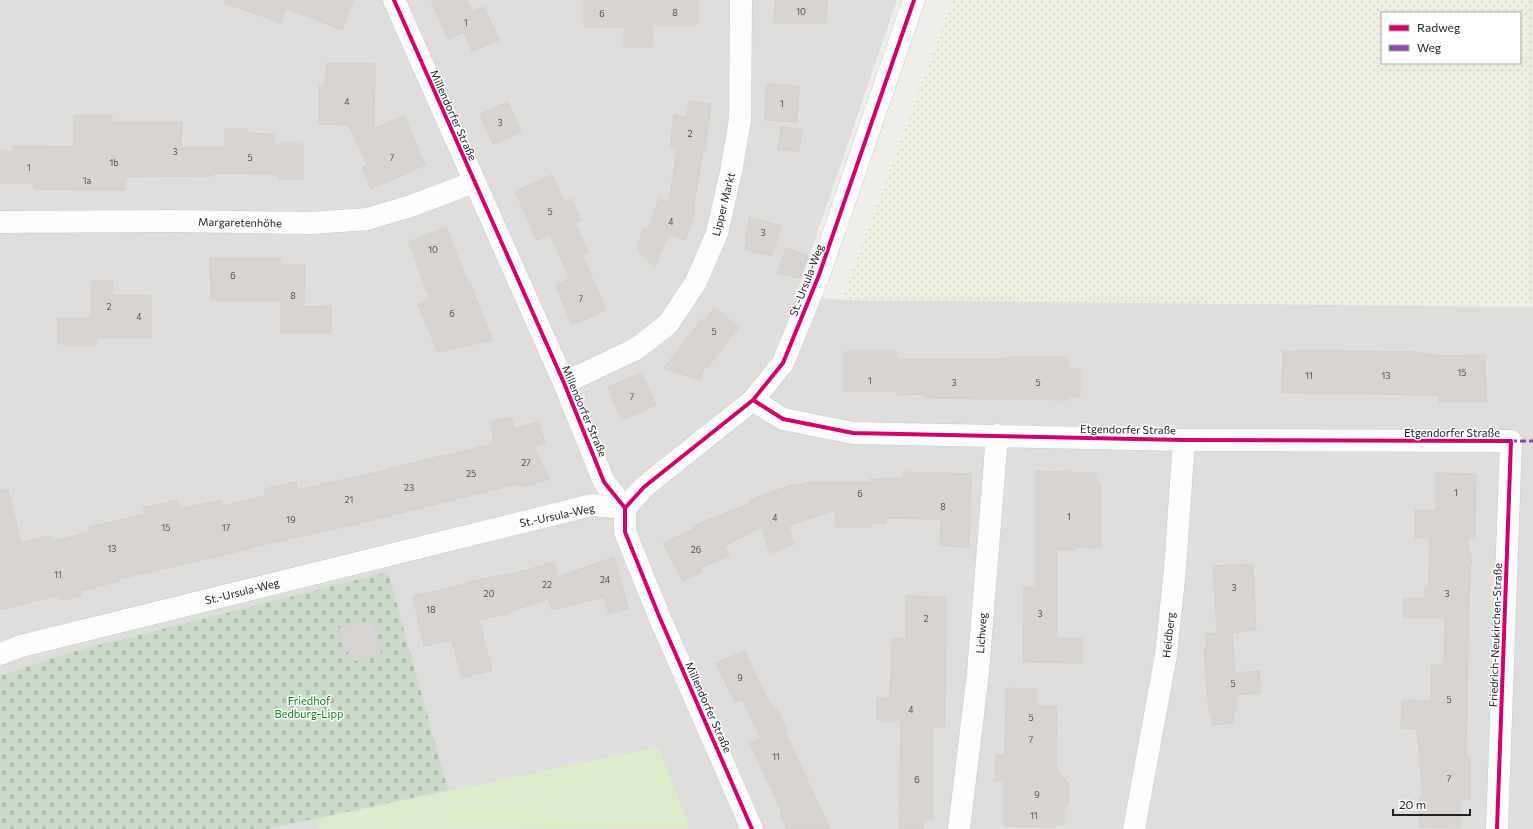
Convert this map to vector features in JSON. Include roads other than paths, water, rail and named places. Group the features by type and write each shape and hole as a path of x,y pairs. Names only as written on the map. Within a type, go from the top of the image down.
{"street":[{"name":"Millendorfer Straße","path":"394,0 564,383 604,482 625,508 625,532 659,616 752,829"},
{"name":"Lipper Markt","path":"564,383 636,349 668,324 696,282 717,233 731,172 740,120 741,0"},
{"name":"St.-Ursula-Weg","path":"0,654 20,646 592,505 625,508 644,487 753,400 783,363 819,275 914,0"},
{"name":"Margaretenhöhe","path":"0,222 173,221 312,223 336,221 367,218 404,208 474,182"},
{"name":"Etgendorfer Straße","path":"753,400 783,419 854,433 1184,440 1511,441"},
{"name":"Lichweg","path":"958,829 978,673 996,435"},
{"name":"Heidberg","path":"1134,829 1166,655 1175,569 1184,440"},
{"name":"Friedrich-Neukirchen-Straße","path":"1497,829 1511,441"}],"park label":[{"name":"Friedhof Bedburg-Lipp","path":"309,706"}]}
